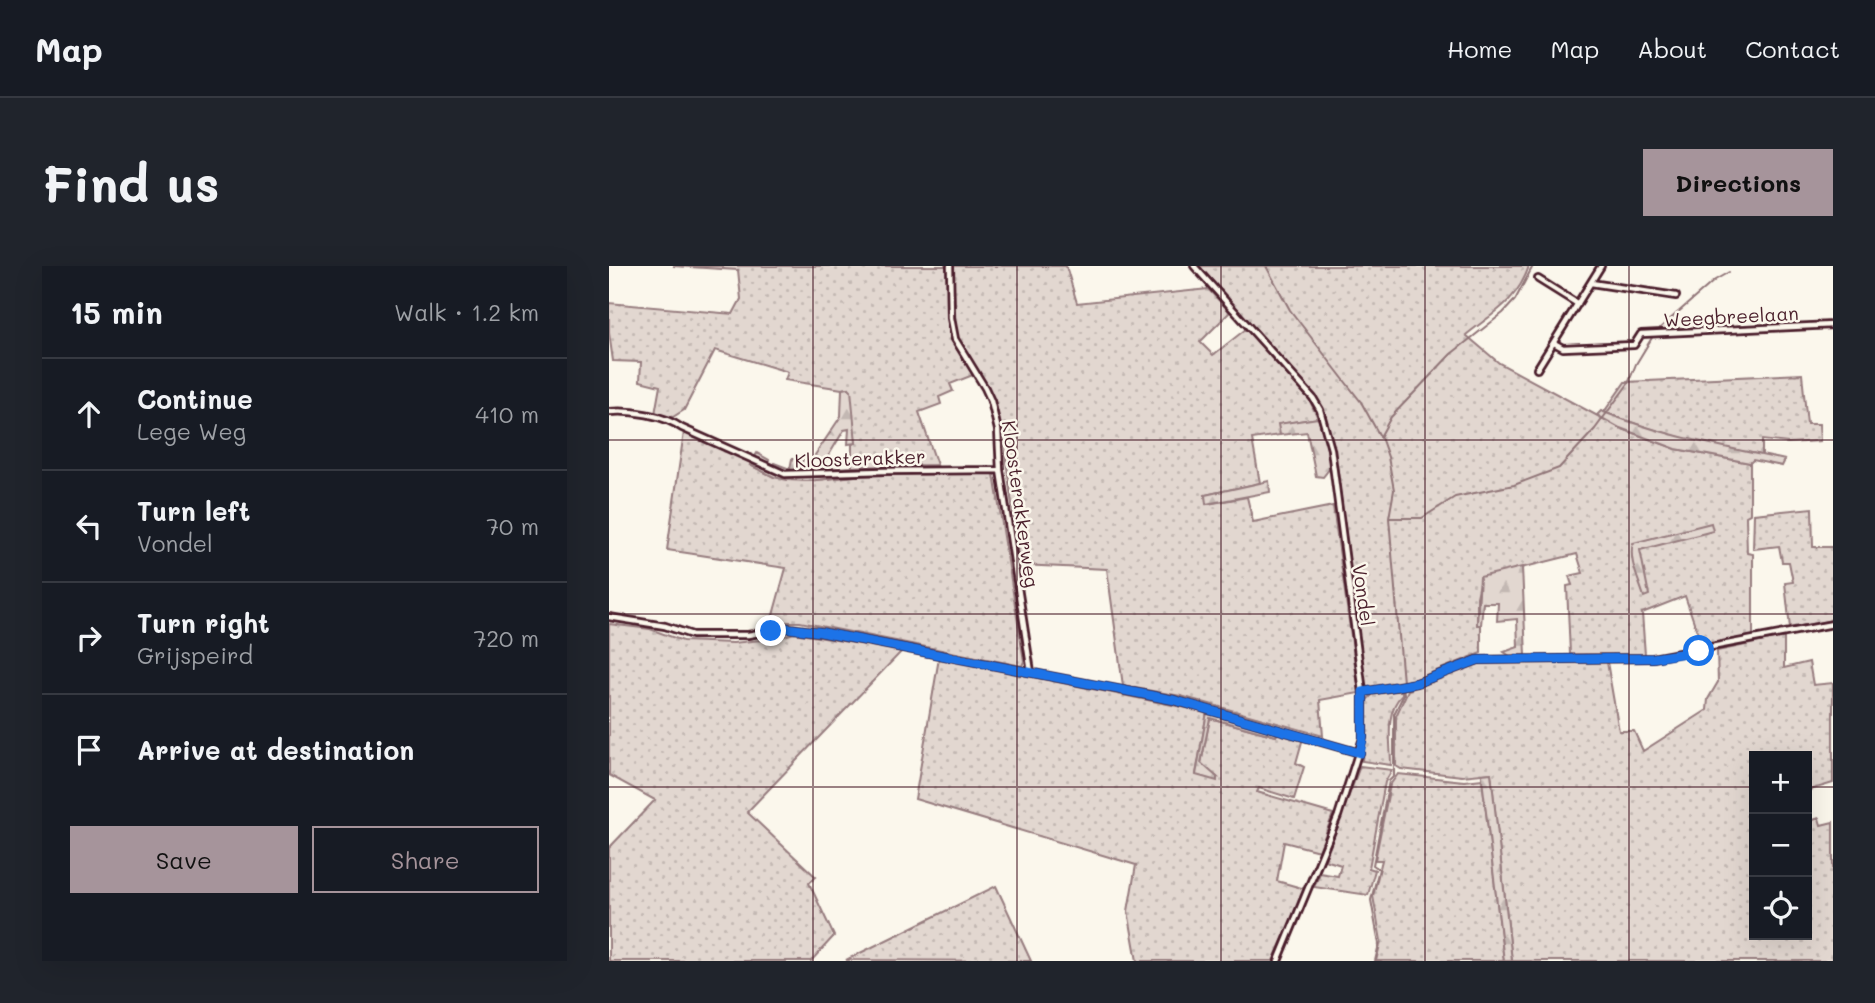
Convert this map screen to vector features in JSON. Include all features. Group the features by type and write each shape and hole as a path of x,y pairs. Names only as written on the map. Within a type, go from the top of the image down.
{"street":[{"name":"Kloosterakkerweg","path":"950,266 953,330 959,347 991,401 998,430 1000,470 1031,672"},
{"name":"Vondel","path":"1194,266 1290,370 1320,410 1331,449 1363,692 1363,738 1360,753 1338,816 1278,961"},
{"path":"1537,369 1601,266"},
{"path":"1538,279 1578,304"},
{"path":"1591,283 1676,296"},
{"name":"Weegbreelaan","path":"1554,343 1563,348 1634,345 1641,334 1833,325"},
{"name":"Kloosterakker","path":"609,412 671,420 682,428 785,474 1000,470"},
{"path":"609,618 665,626 692,635 748,635 787,628 802,629 1174,700 1360,753"},
{"path":"1363,692 1417,683 1478,660 1653,658 1833,624"}],"green space":[{"path":"673,266 947,266 950,338 973,375 950,384 953,391 939,397 941,404 919,412 937,465 852,467 852,444 856,443 849,388 785,380 788,372 715,350 684,410 673,417 655,414 660,386 640,381 641,362 613,361 609,303 733,314 741,299 738,270"},
{"path":"953,266 1066,266 1077,303 1208,289 1230,312 1200,342 1213,355 1246,329 1309,399 1318,418 1279,424 1280,435 1252,439 1260,483 1205,495 1207,504 1247,497 1253,522 1333,506 1359,693 1320,700 1323,736 1181,696 1123,686 1107,569 1020,565 1003,437 995,401 956,334"},
{"path":"1199,266 1529,266 1511,298 1466,335 1499,363 1620,428 1676,449 1750,463 1750,514 1746,516 1747,553 1753,554 1753,637 1705,645 1698,634 1685,596 1642,613 1645,655 1570,654 1567,586 1572,585 1569,576 1583,573 1577,554 1481,578 1477,597 1477,625 1481,625 1481,653 1406,683 1366,688 1337,467 1322,408 1312,392"},
{"path":"1802,374 1807,424 1819,424 1820,441 1788,443 1762,440 1762,455 1682,438 1604,412 1625,382"},
{"path":"849,388 856,443 848,444 849,429 844,430 823,465 815,455 841,416 842,389"},
{"path":"1601,411 1670,434 1785,460 1782,466 1753,460 1750,463 1676,449 1620,428 1597,415"},
{"path":"1318,418 1330,468 1323,477 1316,476 1307,432 1280,435 1278,424"},
{"path":"684,432 727,449 774,477 807,481 854,476 994,474 1024,661 1022,666 800,622 770,626 786,568 667,550"},
{"path":"757,453 769,460 767,464 772,466 774,463 790,469 792,459 803,459 800,470 852,467 854,476 807,481 774,477 750,465"},
{"path":"1269,481 1270,492 1206,504 1205,495"},
{"path":"1812,508 1813,547 1833,547 1833,620 1790,628 1785,583 1793,582 1789,562 1782,562 1779,546 1753,549 1754,514"},
{"path":"1711,523 1713,531 1640,550 1649,595 1644,597 1633,563 1633,543"},
{"path":"1522,567 1526,655 1510,656 1504,652 1518,647 1517,619 1497,621 1498,603 1483,603 1481,625 1477,625 1480,577"},
{"path":"609,624 650,629 683,641 733,643 778,638 794,633 902,651 747,812 816,877 809,883 834,936 811,961 609,961 609,848 655,800 609,775"},
{"path":"1784,637 1784,668 1809,662 1813,685 1833,683 1833,783 1812,789 1812,751 1749,751 1749,940 1812,940 1812,820 1819,818 1821,825 1833,822 1833,961 1512,961 1491,773 1462,776 1401,769 1396,766 1396,716 1408,690 1486,662 1607,662 1619,731 1634,731 1643,751 1707,710 1708,699 1718,682 1717,651"},
{"path":"939,658 1207,712 1196,774 1217,777 1201,764 1210,718 1276,736 1278,731 1303,738 1296,763 1304,767 1294,799 1259,788 1257,792 1333,814 1319,851 1284,842 1277,881 1305,889 1273,961 1137,961 1128,911 1136,865 915,799"},
{"path":"1402,691 1402,695 1396,702 1391,719 1391,765 1362,761 1367,700 1373,694"},
{"path":"1207,712 1278,731 1276,736 1210,718 1201,763 1217,777 1217,781 1196,775"},
{"path":"1360,766 1392,770 1385,782 1369,868 1375,870 1368,895 1314,887 1320,873 1338,876 1341,865 1325,860"},
{"path":"1491,773 1512,961 1504,961 1482,779 1482,774"},
{"path":"1398,774 1464,781 1482,779 1504,961 1376,961 1381,941 1373,896 1382,860 1375,860 1390,785"},
{"path":"996,886 1031,961 846,960"}],"waterway":[{"path":"1266,266 1290,310 1361,402 1382,440 1394,490 1389,518 1404,694 1394,714 1394,776 1389,781 1373,865 1379,869 1371,900 1379,944 1375,961"},
{"path":"1380,437 1391,417 1451,354 1503,313 1515,300 1533,266"},
{"path":"1660,328 1715,280 1729,272"},
{"path":"1390,518 1422,518 1455,497 1514,485 1559,468 1595,429 1628,384 1636,364 1653,336"}],"route":[{"path":"771,631 787,628 820,632 1174,700 1360,753 1363,738 1363,692 1417,683 1478,660 1653,658 1699,651"}]}
